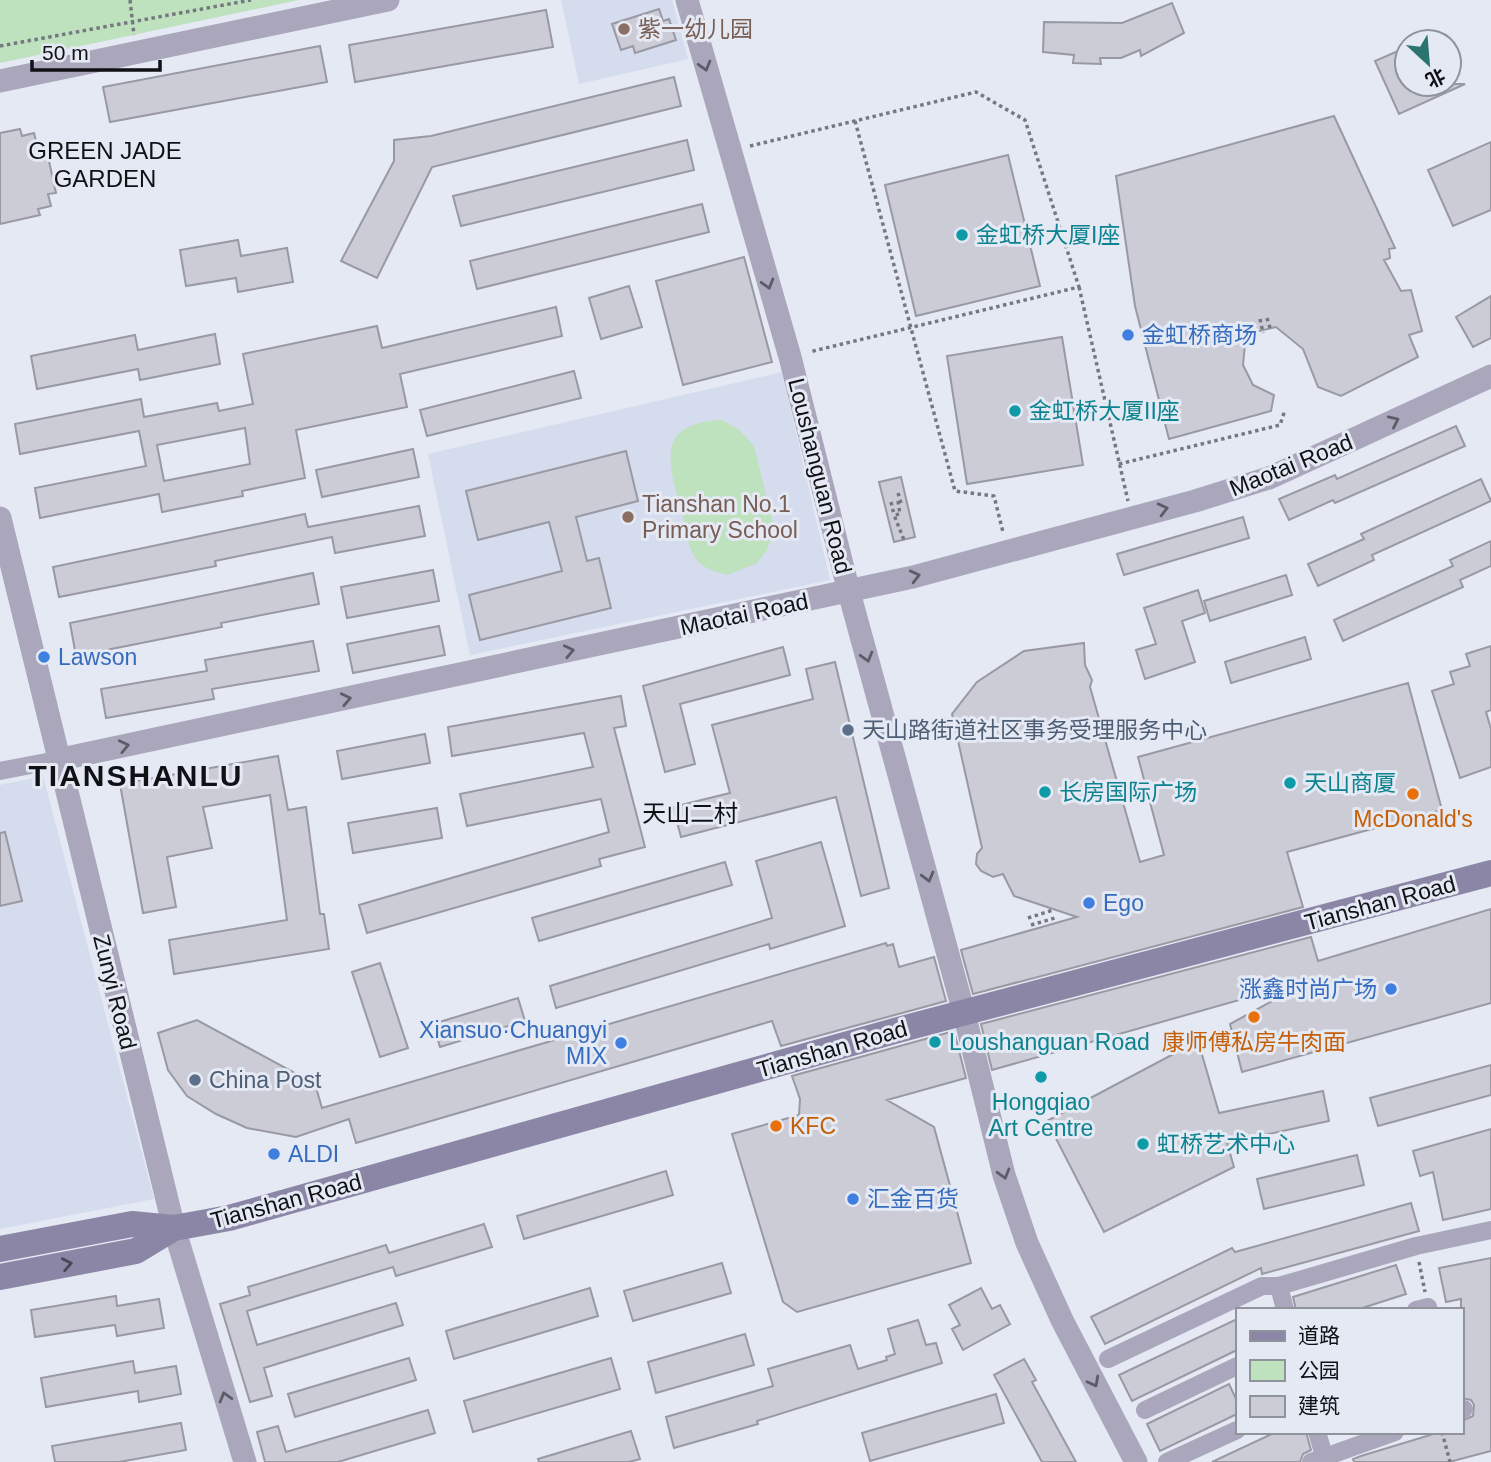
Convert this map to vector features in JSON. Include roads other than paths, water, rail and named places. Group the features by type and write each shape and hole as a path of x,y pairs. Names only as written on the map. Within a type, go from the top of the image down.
{"main road":[{"name":"Tianshan Road","path":"0,1249 132,1224 174,1228 229,1218 964,1013 1491,873"},
{"name":"Tianshan Road","path":"0,1277 136,1251 174,1228"}],"street":[{"path":"0,80 388,0"},
{"name":"Loushanguan Road","path":"687,0 790,357 849,592 964,1013 1004,1175 1027,1244 1062,1320 1136,1462"},
{"name":"Maotai Road","path":"57,760 849,592 1008,551 1269,478 1491,376"},
{"name":"Zunyi Road","path":"0,518 57,760 174,1228 245,1462"},
{"path":"0,771 57,760"},
{"path":"1108,1359 1262,1286 1279,1286 1416,1246 1491,1230"},
{"path":"1279,1286 1284,1308"},
{"path":"1145,1410 1236,1366"},
{"path":"1167,1462 1236,1430"},
{"path":"1317,1434 1320,1460 1390,1434"}],"place":[{"name":"紫一幼儿园","path":"624,29"},
{"name":"金虹桥大厦I座","path":"962,235"},
{"name":"金虹桥商场","path":"1128,335"},
{"name":"金虹桥大厦II座","path":"1015,411"},
{"name":"Tianshan No.1 Primary School","path":"628,517"},
{"name":"Lawson","path":"44,657"},
{"name":"天山路街道社区事务受理服务中心","path":"848,730"},
{"name":"天山商厦","path":"1290,783"},
{"name":"长房国际广场","path":"1045,792"},
{"name":"McDonald's","path":"1413,794"},
{"name":"Ego","path":"1089,903"},
{"name":"涨鑫时尚广场","path":"1391,989"},
{"name":"康师傅私房牛肉面","path":"1254,1017"},
{"name":"Loushanguan Road","path":"935,1042"},
{"name":"Xiansuo·Chuangyi MIX","path":"621,1043"},
{"name":"Hongqiao Art Centre","path":"1041,1077"},
{"name":"China Post","path":"195,1080"},
{"name":"KFC","path":"776,1126"},
{"name":"虹桥艺术中心","path":"1143,1144"},
{"name":"ALDI","path":"274,1154"},
{"name":"汇金百货","path":"853,1199"}],"district":[{"name":"GREEN JADE GARDEN","path":"105,164"},
{"name":"TIANSHANLU","path":"136,775"},
{"name":"天山二村","path":"690,813"}]}
